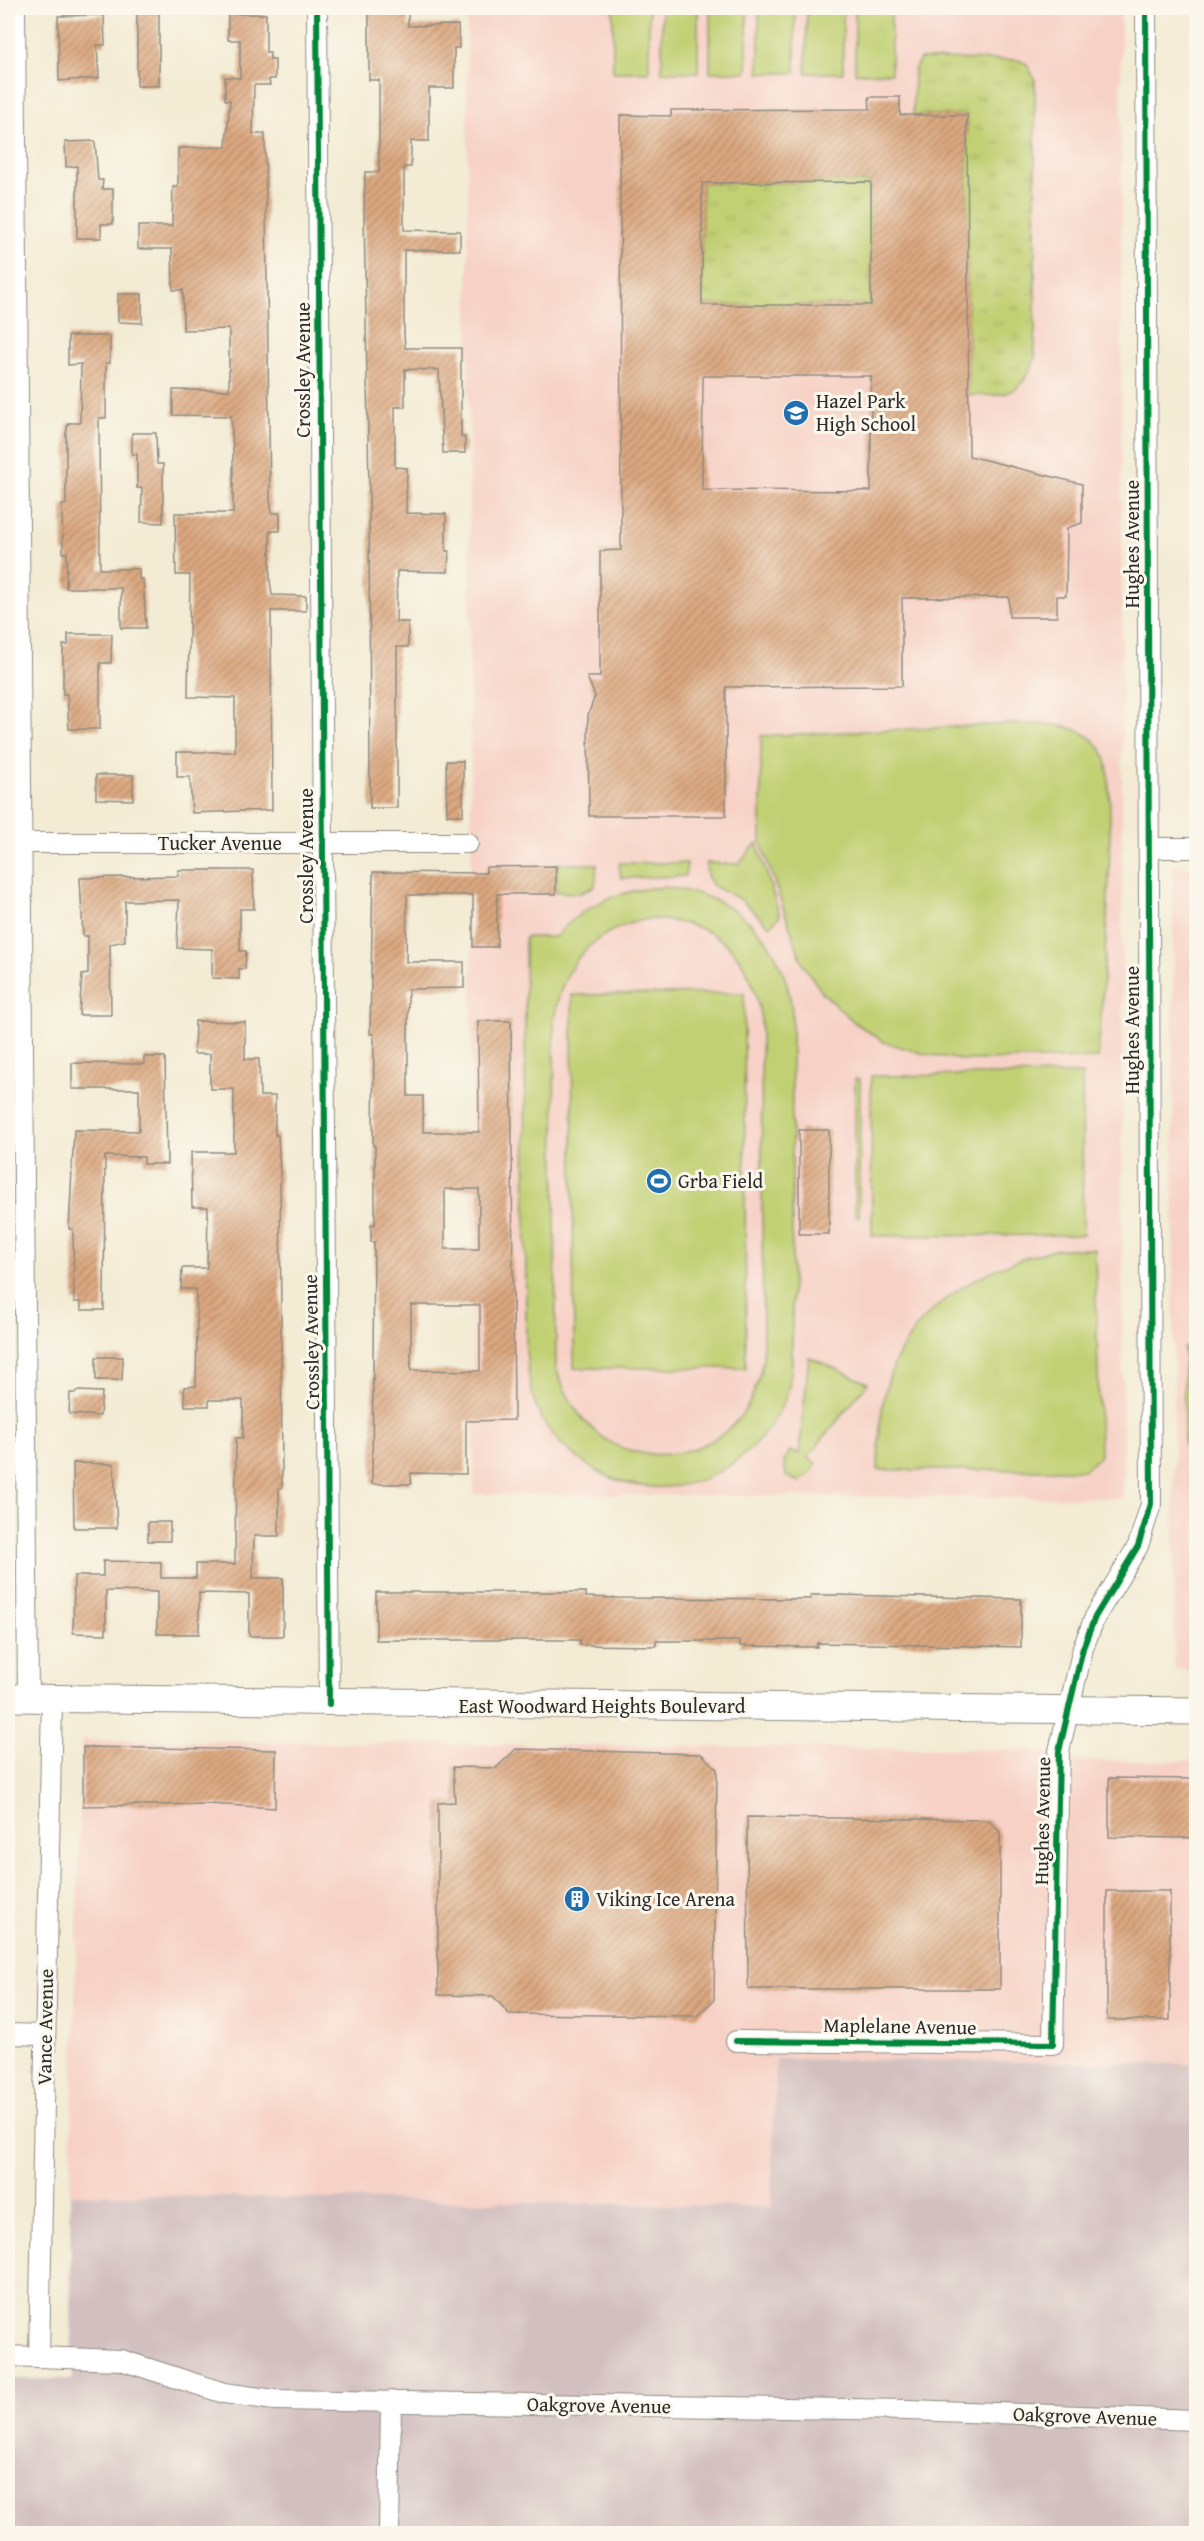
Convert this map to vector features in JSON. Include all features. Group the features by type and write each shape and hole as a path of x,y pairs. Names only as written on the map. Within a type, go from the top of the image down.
{"street":[{"name":"Vance Avenue","path":"15,8 15,843 29,1699 45,2035 39,2356"},
{"name":"Crossley Avenue","path":"317,8 329,1704"},
{"name":"Hughes Avenue","path":"1054,2034 1059,1751 1087,1637 1095,1617 1138,1546 1151,1504 1146,8"},
{"name":"Tucker Avenue","path":"15,843 468,843"},
{"path":"1149,848 1197,848"},
{"name":"East Woodward Heights Boulevard","path":"29,1699 329,1704 1197,1711"},
{"path":"8,2034 45,2035"},
{"name":"Maplelane Avenue","path":"736,2041 1053,2044 1054,2034"},
{"name":"Oakgrove Avenue","path":"8,2356 121,2360 225,2393 250,2398 908,2410 1197,2420"},
{"path":"389,2534 391,2401"}],"shaded area":[{"name":"Hazel Park High School","path":"467,8 1121,8 1123,1498 474,1494"},
{"path":"1173,867 1196,867 1196,1670 1174,1669"},
{"path":"82,1740 1032,1750 1079,1761 1196,1761 1196,2064 776,2059 772,2207 70,2194"},
{"path":"776,2059 1196,2064 1196,2533 8,2534 8,2379 72,2379 70,2194 771,2207"}],"green space":[{"path":"613,8 649,8 649,72 613,72"},
{"path":"662,8 698,8 698,72 662,72"},
{"path":"710,8 747,8 747,72 710,72"},
{"path":"759,8 795,8 795,73 759,73"},
{"path":"807,8 843,8 843,73 806,73"},
{"path":"855,8 891,8 891,73 855,73"},
{"path":"920,59 1018,60 1027,64 1035,80 1035,358 1024,380 1010,392 968,395 967,115 913,115 914,70"},
{"path":"871,182 871,305 702,305 702,183"},
{"path":"1050,724 1074,729 1085,734 1103,752 1108,772 1110,849 1098,1058 962,1060 921,1053 884,1042 855,1023 822,992 803,965 761,843 761,736"},
{"path":"757,843 780,916 770,926 740,899 713,886 707,875 706,863 738,864"},
{"path":"619,863 687,863 685,876 621,878"},
{"path":"557,864 597,864 595,886 581,893 556,892"},
{"path":"664,887 690,892 713,899 734,910 752,924 767,941 787,984 792,1010 792,1364 785,1399 770,1426 751,1449 728,1467 702,1479 674,1486 646,1487 617,1480 589,1466 567,1449 548,1429 533,1398 526,1351 525,937 555,937 578,915 604,900 632,891","holes":["648,919 693,926 727,944 749,975 761,1020 763,1360 751,1400 744,1412 730,1427 714,1439 695,1448 675,1453 654,1454 634,1452 615,1445 597,1433 572,1404 556,1368 554,1020 558,1000 572,966 596,941 628,924"]},
{"name":"Grba Field","path":"744,993 746,1368 574,1368 572,995"},
{"path":"1082,1074 1083,1235 872,1236 871,1076"},
{"path":"855,1079 860,1079 859,1217 855,1216"},
{"path":"1059,1249 1095,1249 1100,1456 1084,1470 878,1470 884,1398 890,1375 902,1349 917,1327 936,1307 981,1276 1032,1256"},
{"path":"1196,1347 1196,1445 1184,1445 1184,1348"},
{"path":"809,1357 868,1383 807,1458 816,1463 811,1473 799,1482 786,1476 784,1461 790,1451 799,1454"}],"building":[{"path":"369,12 408,12 408,26 458,25 459,48 454,48 454,88 429,88 429,141 411,141 411,167 404,167 404,230 460,231 460,250 404,250 404,333 405,348 461,348 461,437 465,437 465,453 443,453 439,370 405,369 405,407 395,407 395,467 407,468 406,513 446,514 446,551 449,551 448,572 397,571 396,622 408,622 408,647 397,647 397,808 370,808 369,487 364,213 365,172 379,172 379,80 369,80"},
{"path":"137,13 159,13 159,86 137,86"},
{"path":"228,14 266,14 266,52 270,52 270,59 275,59 275,79 269,79 270,85 254,85 253,134 265,134 270,499 272,513 280,513 280,531 270,531 270,580 272,595 306,596 306,611 271,611 272,810 192,813 190,777 177,777 177,752 235,752 235,698 188,697 190,575 176,575 175,513 233,513 233,449 231,416 173,415 173,390 229,390 229,329 183,330 183,290 173,290 172,249 138,249 138,226 172,226 173,187 178,187 178,148 226,147 230,100 225,100 225,77 240,78 240,40 228,40"},
{"path":"104,15 105,45 97,45 99,78 59,81 58,16"},
{"path":"869,97 900,97 900,115 967,115 969,456 1082,484 1082,523 1067,528 1066,596 1057,596 1057,617 1009,617 1009,597 902,598 902,686 726,687 726,816 589,816 588,715 595,696 587,677 600,677 600,551 621,550 620,115 671,116 671,110 870,109","holes":["871,182 871,305 702,305 702,183","703,376 871,376 871,491 702,490"]},
{"path":"95,141 98,180 103,180 102,189 113,189 113,224 101,224 101,238 77,238 77,166 66,167 65,142"},
{"path":"118,294 142,294 142,323 118,322"},
{"path":"68,336 110,336 110,363 106,363 106,418 99,418 100,569 139,569 139,579 143,579 146,628 121,628 121,588 66,588 67,553 63,553 62,505 66,504 66,434 68,423 80,423 81,364 68,365"},
{"path":"132,433 156,433 157,464 163,464 163,523 141,522 142,488 137,488 137,454 132,454"},
{"path":"68,634 112,634 111,663 100,663 100,729 69,729 67,694 63,694 63,645 68,645"},
{"path":"446,761 463,761 463,815 447,815"},
{"path":"96,775 133,775 133,800 96,799"},
{"path":"556,866 556,894 497,894 497,947 473,947 473,895 407,895 406,962 464,962 464,988 408,989 408,1096 423,1096 423,1132 479,1132 478,1021 511,1021 514,1420 466,1421 466,1474 411,1473 411,1484 372,1484 374,1242 371,1242 371,1224 375,1225 375,1146 373,1146 374,1034 370,1034 373,872 486,873 486,867","holes":["445,1189 479,1189 479,1249 445,1249","411,1305 480,1305 480,1371 411,1370"]},
{"path":"178,870 253,870 254,909 240,909 240,951 246,951 245,969 239,969 239,979 212,978 212,949 177,948 179,900 125,901 125,941 110,944 111,1015 79,1015 82,975 88,974 88,936 83,936 80,878 178,876"},
{"path":"195,1021 245,1022 245,1059 259,1059 260,1096 275,1096 275,1135 278,1135 280,1173 282,1487 279,1489 279,1536 254,1536 253,1578 283,1578 283,1636 249,1636 249,1594 199,1593 199,1634 157,1634 157,1592 106,1591 106,1634 73,1633 74,1576 103,1576 103,1561 161,1562 161,1578 196,1578 196,1564 235,1564 236,1438 243,1438 243,1400 209,1400 209,1406 185,1406 184,1387 196,1386 197,1328 196,1289 181,1289 182,1268 207,1268 208,1207 192,1207 191,1152 234,1152 234,1089 210,1089 210,1054 194,1054"},
{"path":"144,1057 165,1057 167,1164 144,1164 144,1157 105,1156 104,1310 81,1310 81,1302 74,1302 73,1229 69,1229 74,1130 139,1131 139,1089 72,1089 72,1063 144,1064"},
{"path":"799,1130 829,1130 829,1234 799,1234"},
{"path":"96,1357 123,1357 122,1380 96,1380"},
{"path":"76,1391 102,1392 100,1416 69,1414 70,1393 76,1393"},
{"path":"73,1463 114,1464 117,1528 74,1528"},
{"path":"148,1522 170,1522 170,1541 148,1541"},
{"path":"376,1592 586,1592 586,1597 618,1598 811,1599 810,1595 833,1595 1021,1599 1021,1647 817,1643 817,1647 740,1646 740,1641 656,1641 656,1646 580,1645 580,1640 376,1640"},
{"path":"83,1747 276,1750 275,1808 209,1804 83,1806"},
{"name":"Viking Ice Arena","path":"516,1749 701,1754 717,1769 714,2000 697,2016 509,2014 493,1996 438,1995 438,1803 455,1802 453,1767 496,1768"},
{"path":"1109,1778 1197,1779 1197,1838 1109,1837"},
{"path":"747,1817 988,1820 1000,1832 1000,1989 748,1989"},
{"path":"1107,1891 1170,1891 1170,2020 1107,2020"}],"cycle path":[{"path":"317,8 329,1704"},
{"path":"736,2041 1053,2044 1059,1751 1083,1648 1095,1617 1138,1546 1151,1504 1146,8"}],"place":[{"name":"Hazel Park High School","path":"796,413"},
{"name":"Grba Field","path":"659,1181"},
{"name":"Viking Ice Arena","path":"577,1899"}]}
